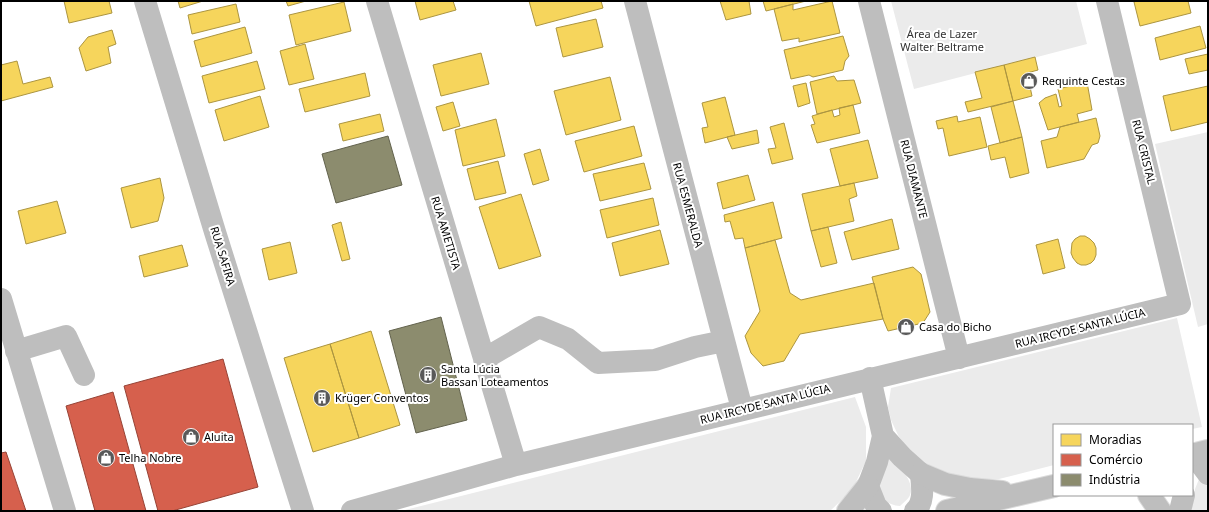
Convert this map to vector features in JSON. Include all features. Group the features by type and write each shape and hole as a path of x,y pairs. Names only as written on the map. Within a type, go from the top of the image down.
{"main road":[{"name":"RUA SAFIRA","path":"145,1 303,511"},
{"name":"RUA AMETISTA","path":"377,1 516,465"},
{"name":"RUA ESMERALDA","path":"635,1 742,409"},
{"name":"RUA DIAMANTE","path":"869,1 959,358"},
{"name":"RUA CRISTAL","path":"1107,1 1180,304"},
{"path":"1,299 65,511"},
{"name":"RUA IRCYDE SANTA LÚCIA","path":"352,511 516,465 1180,304"},
{"path":"484,359 539,327 568,339 598,363 655,360 695,347 724,341"},
{"path":"16,351 66,336 84,375"},
{"path":"848,511 868,486 877,462 883,436 870,378"},
{"path":"883,436 902,458 921,474 945,484 970,489 1021,493"},
{"path":"1196,455 1208,474"},
{"path":"916,511 923,494 921,474"},
{"path":"868,486 876,506 882,511"},
{"path":"947,511 1053,486"},
{"path":"1150,496 1160,511"},
{"path":"1180,511 1184,496"}],"green space":[{"name":"Área de Lazer Walter Beltrame","path":"891,1 1076,1 1087,44 914,89"},
{"path":"1208,132 1208,324 1198,327 1155,144"},
{"path":"1177,318 1202,427 1193,429 1193,424 1053,424 1053,465 999,479 967,480 935,471 912,456 898,435 891,420 888,407 891,388"},
{"path":"855,397 866,427 866,461 852,490 830,511 401,511"},
{"path":"886,452 900,467 910,485 911,491 909,497 900,506 891,504 885,500 881,495 879,488 880,473"},
{"path":"1199,479 1204,479 1208,488 1208,511 1191,511 1195,489"}],"building: Moradias":[{"path":"64,1 109,1 112,13 69,23"},
{"path":"178,1 203,1 180,8"},
{"path":"286,1 306,1 288,6"},
{"path":"415,1 453,1 456,10 420,20"},
{"path":"529,1 601,1 603,8 536,26"},
{"path":"720,1 749,1 751,14 726,20"},
{"path":"763,1 806,1 766,11"},
{"path":"832,1 840,33 799,42 799,38 782,41 774,9 793,4 793,10"},
{"path":"1188,1 1191,13 1140,26 1134,2"},
{"path":"344,2 351,31 296,45 289,15"},
{"path":"236,4 240,22 192,34 188,15"},
{"path":"596,19 603,47 563,57 556,28"},
{"path":"1200,26 1206,48 1160,60 1155,38"},
{"path":"245,27 252,53 201,67 194,41"},
{"path":"112,30 116,44 108,47 111,63 86,71 79,48 88,37"},
{"path":"843,36 849,56 845,61 843,70 813,77 809,75 791,79 784,50"},
{"path":"305,44 314,79 289,85 280,51"},
{"path":"481,53 489,84 441,96 433,65"},
{"path":"1208,54 1208,70 1189,74 1185,59"},
{"path":"1035,57 1038,70 1027,73 1032,96 1013,101 1004,65"},
{"path":"17,61 23,84 50,77 53,87 1,101 1,65"},
{"path":"257,61 265,89 209,103 202,76"},
{"path":"1004,65 1013,101 968,112 965,102 982,98 975,72"},
{"path":"365,73 370,96 305,112 299,89"},
{"path":"834,76 837,81 854,80 861,103 817,114 810,82"},
{"path":"610,77 621,120 566,135 554,91"},
{"path":"1087,82 1092,110 1077,114 1079,122 1048,130 1039,103 1045,98 1056,94 1059,107 1062,106 1058,89"},
{"path":"806,83 810,103 798,107 793,86"},
{"path":"1208,86 1208,122 1171,131 1163,96"},
{"path":"260,96 269,127 224,141 215,110"},
{"path":"725,97 735,135 705,143 702,128 708,127 702,103"},
{"path":"1013,101 1022,137 1000,143 991,107"},
{"path":"453,102 460,126 443,131 436,107"},
{"path":"853,105 860,133 817,143 811,125 815,124 812,116 832,110 834,117 840,115 839,108"},
{"path":"380,114 384,131 343,141 339,124"},
{"path":"957,116 958,122 980,117 987,147 949,156 943,128 938,129 936,121"},
{"path":"1096,118 1100,136 1098,143 1092,145 1084,159 1047,168 1041,141 1057,137 1060,127"},
{"path":"496,119 505,156 463,166 455,130"},
{"path":"784,123 793,159 772,164 768,149 776,148 770,127"},
{"path":"634,126 642,156 584,172 575,141"},
{"path":"757,130 759,143 732,149 727,137"},
{"path":"1022,137 1029,173 1010,178 1005,157 991,160 988,146"},
{"path":"868,140 878,178 840,186 830,149"},
{"path":"540,149 549,180 533,185 524,154"},
{"path":"498,161 506,193 475,200 467,169"},
{"path":"644,163 651,189 600,201 593,174"},
{"path":"748,175 755,200 723,209 717,183"},
{"path":"160,178 164,198 158,221 131,228 121,188"},
{"path":"854,183 857,196 849,199 854,221 811,231 802,194"},
{"path":"521,194 541,256 499,269 479,207"},
{"path":"653,198 659,225 607,238 600,210"},
{"path":"57,201 66,233 26,244 18,211"},
{"path":"773,202 782,238 745,248 743,238 735,239 730,221 725,222 724,215"},
{"path":"892,219 899,249 852,260 844,232"},
{"path":"341,222 350,259 342,261 332,225"},
{"path":"828,227 837,263 821,267 811,231"},
{"path":"660,230 669,264 620,276 612,243"},
{"path":"1080,236 1085,236 1090,239 1096,248 1094,260 1086,265 1077,263 1071,253 1072,243"},
{"path":"1058,239 1065,268 1043,274 1036,245"},
{"path":"775,240 790,293 801,300 874,283 883,319 800,334 784,361 763,366 751,353 745,336 760,311 745,248"},
{"path":"290,242 297,273 269,280 262,249"},
{"path":"182,245 188,266 144,277 139,256"},
{"path":"913,267 921,274 930,312 923,323 888,331 883,319 872,277"},
{"path":"371,331 400,425 359,438 330,344"},
{"name":"Krüger Conventos","path":"330,344 359,438 313,452 284,358"}],"building: Comércio":[{"name":"Aluita","path":"223,359 258,487 172,511 158,511 124,386"},
{"name":"Telha Nobre","path":"113,392 146,511 95,511 66,406"},
{"path":"6,452 26,511 1,511 1,453"}],"building: Indústria":[{"path":"388,136 402,185 336,203 322,154"},
{"name":"Santa Lúcia Bassan Loteamentos","path":"441,317 467,420 416,433 389,331"}],"place":[{"name":"Requinte Cestas","path":"1029,81"},
{"name":"Casa do Bicho","path":"906,327"},
{"name":"Santa Lúcia Bassan Loteamentos","path":"428,375"},
{"name":"Krüger Conventos","path":"322,398"},
{"name":"Aluita","path":"191,437"},
{"name":"Telha Nobre","path":"106,458"}]}
